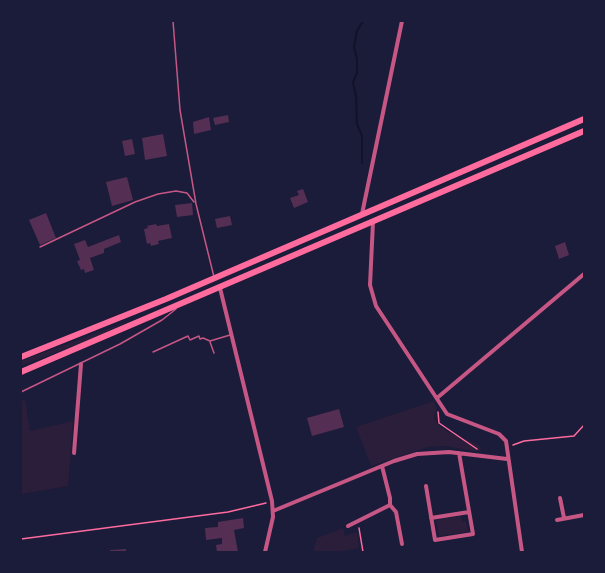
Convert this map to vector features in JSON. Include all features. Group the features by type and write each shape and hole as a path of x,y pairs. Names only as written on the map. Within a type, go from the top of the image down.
{"main road":[{"path":"21,357 214,278 584,119"},
{"path":"21,372 584,131"}],"street":[{"path":"362,214 402,21"},
{"path":"373,222 370,285 376,306 447,414 500,434 506,441 522,552"},
{"path":"437,398 584,274"},
{"path":"220,288 272,500 273,511 266,552"},
{"path":"74,453 81,364"},
{"path":"273,511 417,454 459,453 507,459"},
{"path":"426,486 435,540 473,534 459,453"},
{"path":"382,466 390,505 396,512 402,544"},
{"path":"560,498 564,518"},
{"path":"348,526 390,505"},
{"path":"431,518 470,512"},
{"path":"557,520 584,515"}],"lane":[{"path":"173,21 180,110 196,204 214,278"},
{"path":"40,247 135,202 158,194 176,191 187,194 196,204"},
{"path":"21,392 81,364 162,320 180,304"},
{"path":"153,352 188,336 190,340 199,336 200,339 210,341 230,335"},
{"path":"210,341 214,353"}],"path":[{"path":"440,405 437,414 439,423 450,432 470,442 477,449 477,456"},
{"path":"506,448 524,441 574,436 584,425"},
{"path":"21,539 228,512 262,505 272,500"},
{"path":"358,521 363,552"}],"shaded area":[{"path":"134,319 91,339 21,366 21,361"},
{"path":"25,400 30,431 73,421 68,486 21,494 21,401"},
{"path":"434,401 437,409 434,417 439,426 477,444 481,447 480,451 445,446 428,447 371,466 356,427"},
{"path":"461,516 462,522 466,521 468,532 439,536 436,520"},
{"path":"343,528 345,536 357,532 359,548 336,552 313,552 317,538"}],"building":[{"path":"228,115 229,122 215,125 213,118"},
{"path":"209,117 211,130 194,134 193,122"},
{"path":"163,134 167,156 145,160 142,138"},
{"path":"132,139 135,154 125,156 122,141"},
{"path":"127,177 133,200 112,206 106,182"},
{"path":"303,189 308,202 294,208 290,198 299,195 297,191"},
{"path":"192,203 193,215 177,217 175,205"},
{"path":"46,213 56,238 40,245 29,220"},
{"path":"230,216 232,225 217,228 215,219"},
{"path":"156,224 157,226 169,224 172,238 158,241 159,244 151,246 150,243 147,244 144,229"},
{"path":"119,235 121,242 104,249 104,253 90,258 94,270 85,273 84,269 81,270 74,244 85,240 88,247"},
{"path":"565,242 569,255 559,259 555,246"},
{"path":"339,409 344,427 312,436 307,418"},
{"path":"243,518 244,528 234,530 238,552 217,552 216,545 222,544 222,538 206,540 205,528 218,527 218,522"},
{"path":"126,549 126,552 110,552 110,550"}],"waterway":[{"path":"362,163 362,136 357,124 353,82 357,73 354,47 357,31 363,21"}]}
